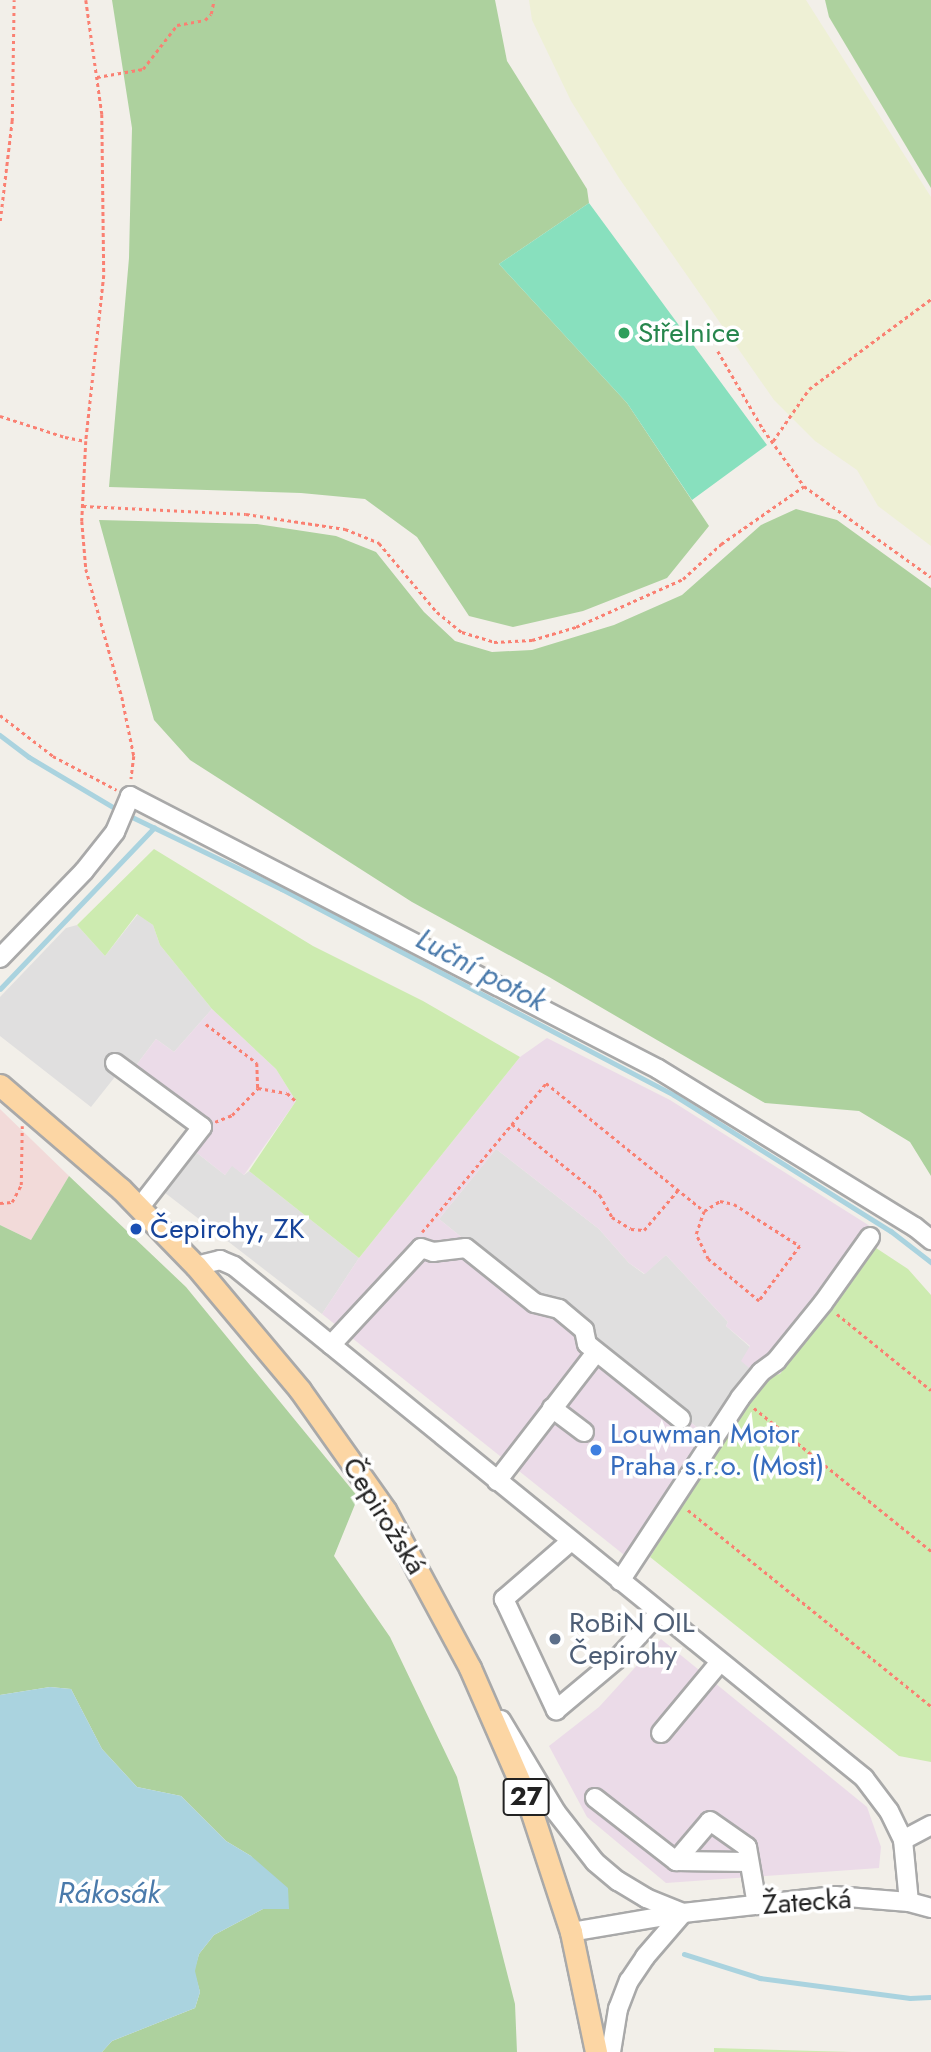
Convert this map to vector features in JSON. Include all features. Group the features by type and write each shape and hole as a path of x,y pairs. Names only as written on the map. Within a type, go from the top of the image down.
{"main road":[{"name":"Čepirožská","path":"0,1085 140,1207 244,1320 345,1451 398,1533 470,1668 528,1801 571,1932 596,2052"}],"street":[{"path":"0,958 100,852 115,832 130,796 659,1069 915,1227 931,1240"},
{"path":"115,1063 202,1127 140,1207"},
{"path":"620,1581 740,1398 761,1372 776,1361 823,1303 870,1237"},
{"path":"331,1345 421,1248 433,1252 466,1248 535,1303 559,1309 584,1330 587,1344 681,1419"},
{"path":"196,1266 220,1260 234,1266 864,1778 889,1811 903,1840 909,1902"},
{"path":"497,1481 591,1359"},
{"path":"552,1408 584,1432"},
{"path":"571,1541 504,1599 556,1710 617,1659 659,1612"},
{"path":"661,1733 720,1661"},
{"path":"470,1668 556,1812 577,1841 618,1881 683,1913 645,1957 629,1981 618,2009 611,2052"},
{"path":"596,1798 677,1861 749,1862"},
{"path":"677,1861 710,1821 747,1847 757,1905"},
{"path":"903,1840 931,1825"},
{"name":"Žatecká","path":"571,1932 683,1913 835,1896 909,1902 931,1908"}],"path":[{"path":"0,221 12,121 14,0"},
{"path":"0,715 53,756 130,796 134,756 122,697 86,569 83,506 86,440 103,275 102,114 86,0"},
{"path":"97,77 143,69 177,25 205,20 211,14 214,0"},
{"path":"773,442 809,389 931,299"},
{"path":"718,351 773,442 804,486 931,577"},
{"path":"0,416 65,437 86,440"},
{"path":"83,506 246,514 345,529 379,543 437,612 462,632 494,642 531,640 576,627 683,579 721,544 804,486"},
{"path":"202,1127 232,1115 258,1088 257,1063 206,1024"},
{"path":"421,1248 420,1234 546,1083 704,1210"},
{"path":"258,1088 287,1093 296,1101"},
{"path":"0,1203 12,1202 21,1185 19,1129 33,1111"},
{"path":"512,1124 600,1195 612,1217 631,1229 644,1230 678,1189"},
{"path":"720,1201 734,1204 800,1246 759,1301 708,1259 696,1234 704,1210 720,1201"},
{"path":"823,1303 931,1390"},
{"path":"740,1398 931,1550"},
{"path":"674,1499 931,1706"}],"shaded area":[{"path":"138,914 153,925 160,945 212,1009 174,1052 156,1039 126,1079 118,1073 91,1107 0,1036 0,997 66,928 77,925 105,956"},
{"path":"212,1009 276,1069 296,1101 244,1175 232,1166 225,1175 192,1149 202,1138 126,1079 156,1039 174,1052"},
{"path":"547,1038 670,1100 881,1233 780,1374 761,1378 741,1361 750,1346 726,1326 728,1322 666,1255 645,1274 629,1263 599,1229 496,1149 439,1219 719,1445 650,1557 638,1566 322,1314 359,1258 520,1057"},
{"path":"0,1109 69,1176 31,1240 0,1225"},
{"path":"192,1149 225,1175 232,1165 244,1175 249,1171 359,1258 322,1314 160,1189"},
{"path":"496,1149 599,1229 629,1263 644,1274 666,1255 728,1322 726,1326 750,1347 761,1378 719,1445 439,1219"},
{"path":"661,1639 867,1807 881,1847 879,1868 666,1883 587,1817 549,1746 599,1707"}],"green space":[{"path":"112,0 495,0 507,61 587,189 589,203 499,264 627,403 709,526 667,578 583,611 513,627 469,616 417,537 365,499 301,493 109,487 129,258 132,128"},
{"path":"529,0 806,0 931,197 931,546 878,506 857,470 815,441 774,400 619,178 571,101 532,20"},
{"path":"825,0 931,0 931,188 829,17"},
{"name":"Střelnice","path":"589,203 767,445 692,500 627,403 499,264"},
{"path":"796,509 837,520 931,588 931,1176 910,1142 859,1111 765,1103 549,977 412,902 190,760 154,720 99,520 257,524 336,536 376,552 424,612 455,641 492,652 532,650 614,625 682,595 761,525"},
{"path":"154,849 313,946 423,1001 520,1057 359,1258 249,1171 296,1101 276,1069 212,1009 160,945 153,925 137,914 105,956 77,925"},
{"path":"69,1176 186,1287 358,1497 334,1556 390,1637 457,1777 515,2004 517,2052 102,2052 112,2041 195,2008 200,1992 194,1971 199,1954 214,1935 263,1909 289,1909 251,1856 226,1841 181,1796 137,1787 102,1749 71,1689 50,1687 0,1695 0,1225 31,1240"},
{"path":"873,1246 908,1269 931,1295 931,1762 899,1756 650,1557 761,1378 780,1374"},
{"path":"714,2048 852,2052 714,2052"}],"water":[{"name":"Rákosák","path":"50,1687 71,1689 102,1749 137,1787 181,1796 226,1841 251,1856 288,1888 289,1909 263,1909 214,1935 199,1954 195,1971 200,1992 195,2008 112,2041 102,2052 0,2052 0,1695"}],"waterway":[{"name":"Luční potok","path":"0,735 29,757 118,810"},
{"name":"Luční potok","path":"126,814 282,889 674,1095 891,1231 931,1262"},
{"path":"0,989 154,828"},
{"path":"684,1954 760,1978 910,1998 931,1997"}],"place":[{"name":"Střelnice","path":"624,333"},
{"name":"Čepirohy, ZK","path":"136,1229"},
{"name":"Louwman Motor Praha s.r.o. (Most)","path":"596,1450"},
{"name":"RoBiN OIL Čepirohy","path":"555,1639"}]}
